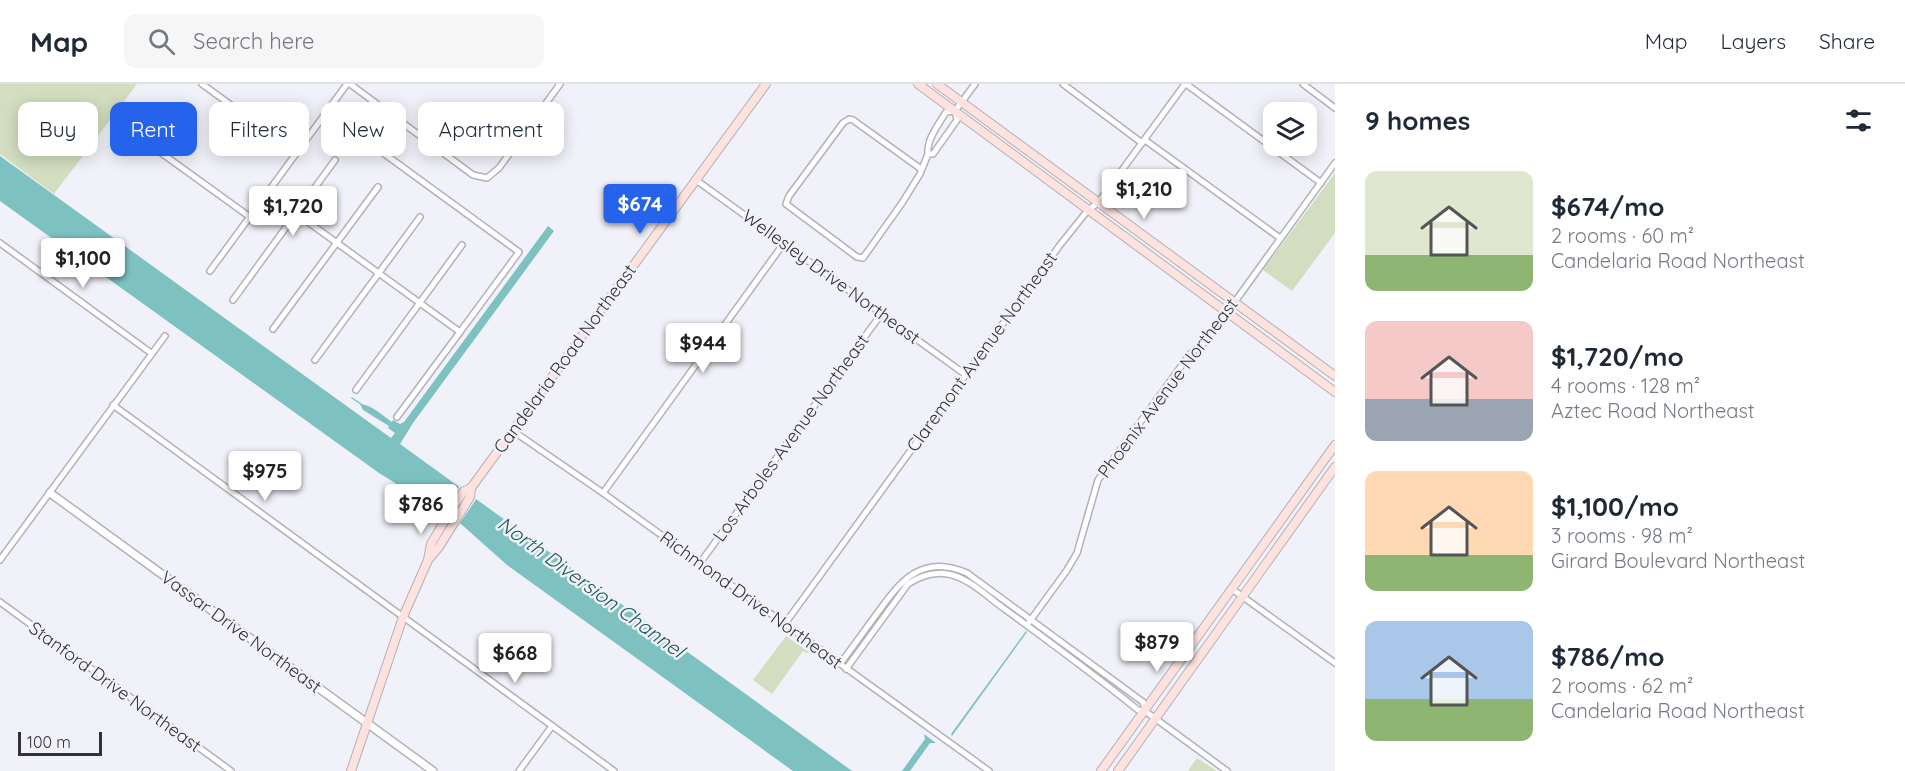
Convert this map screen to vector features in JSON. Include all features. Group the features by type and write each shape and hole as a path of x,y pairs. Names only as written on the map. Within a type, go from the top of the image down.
{"main road":[{"name":"Candelaria Road Northeast","path":"351,771 403,617 428,560 439,547 447,525 470,496 471,488 766,84"},
{"path":"918,84 1335,392"},
{"path":"937,84 1335,376"},
{"path":"1150,255 1159,253 1187,273 1199,276"},
{"path":"1101,771 1335,445"},
{"path":"1118,771 1335,467"}],"street":[{"path":"202,84 227,102"},
{"path":"335,102 349,84 418,134"},
{"path":"547,102 560,84"},
{"path":"921,169 849,119 843,123 795,188 786,204 857,257 863,258 902,203 921,169 928,154 927,148 946,112 955,111 975,84"},
{"path":"1063,84 1280,238"},
{"path":"1186,84 1321,183"},
{"name":"Claremont Avenue Northeast","path":"784,625 1060,245 1088,210 1098,202 1186,84"},
{"path":"1303,84 1335,108"},
{"path":"928,154 933,154 957,120 955,111"},
{"path":"309,137 321,120"},
{"path":"165,156 250,217"},
{"path":"210,271 295,156"},
{"path":"387,156 519,252 397,417"},
{"path":"447,156 473,175 487,178 499,168 508,156"},
{"path":"233,300 334,160"},
{"name":"Phoenix Avenue Northeast","path":"1029,623 1077,553 1098,480 1190,354 1206,341 1335,163"},
{"name":"Wellesley Drive Northeast","path":"696,180 966,375"},
{"path":"273,329 378,187"},
{"path":"268,192 460,332"},
{"path":"315,360 420,217"},
{"path":"0,243 151,353"},
{"path":"603,493 784,243"},
{"path":"356,390 462,245"},
{"name":"Los Arboles Avenue Northeast","path":"700,562 882,313"},
{"path":"0,560 165,336"},
{"path":"113,405 614,771"},
{"name":"Richmond Drive Northeast","path":"513,431 700,562 988,771"},
{"name":"Vassar Drive Northeast","path":"50,493 433,771"},
{"path":"840,664 904,579 912,573 929,567 942,566 967,573 1138,710 1146,711"},
{"path":"846,669 908,584 923,575 940,573 962,579 1029,623 1143,702 1146,711 1156,720 1227,771"},
{"path":"1232,589 1335,663"},
{"name":"Stanford Drive Northeast","path":"0,602 231,771"},
{"path":"519,771 552,726"}],"green space":[{"path":"0,84 137,84 123,102 110,102 110,120 98,136 98,102 18,102 18,156 83,156 54,194 0,154"},
{"path":"1335,173 1335,233 1292,291 1263,270"},
{"path":"786,636 809,652 803,651 772,694 753,680"},
{"path":"1197,758 1217,771 1188,771"}],"water":[{"name":"North Diversion Channel","path":"0,156 391,438 395,433 388,428 389,426 363,410 360,404 373,408 392,422 393,420 400,424 404,422 548,226 554,231 400,444 852,771 793,771 507,565 461,524 379,473 0,201"},
{"path":"1027,632 952,736 951,734"},
{"path":"924,734 936,743 930,743 910,771 902,771 925,739"}],"pier":[{"path":"460,485 477,498 458,526 441,514"}],"waterway":[{"path":"352,398 361,404"}]}
